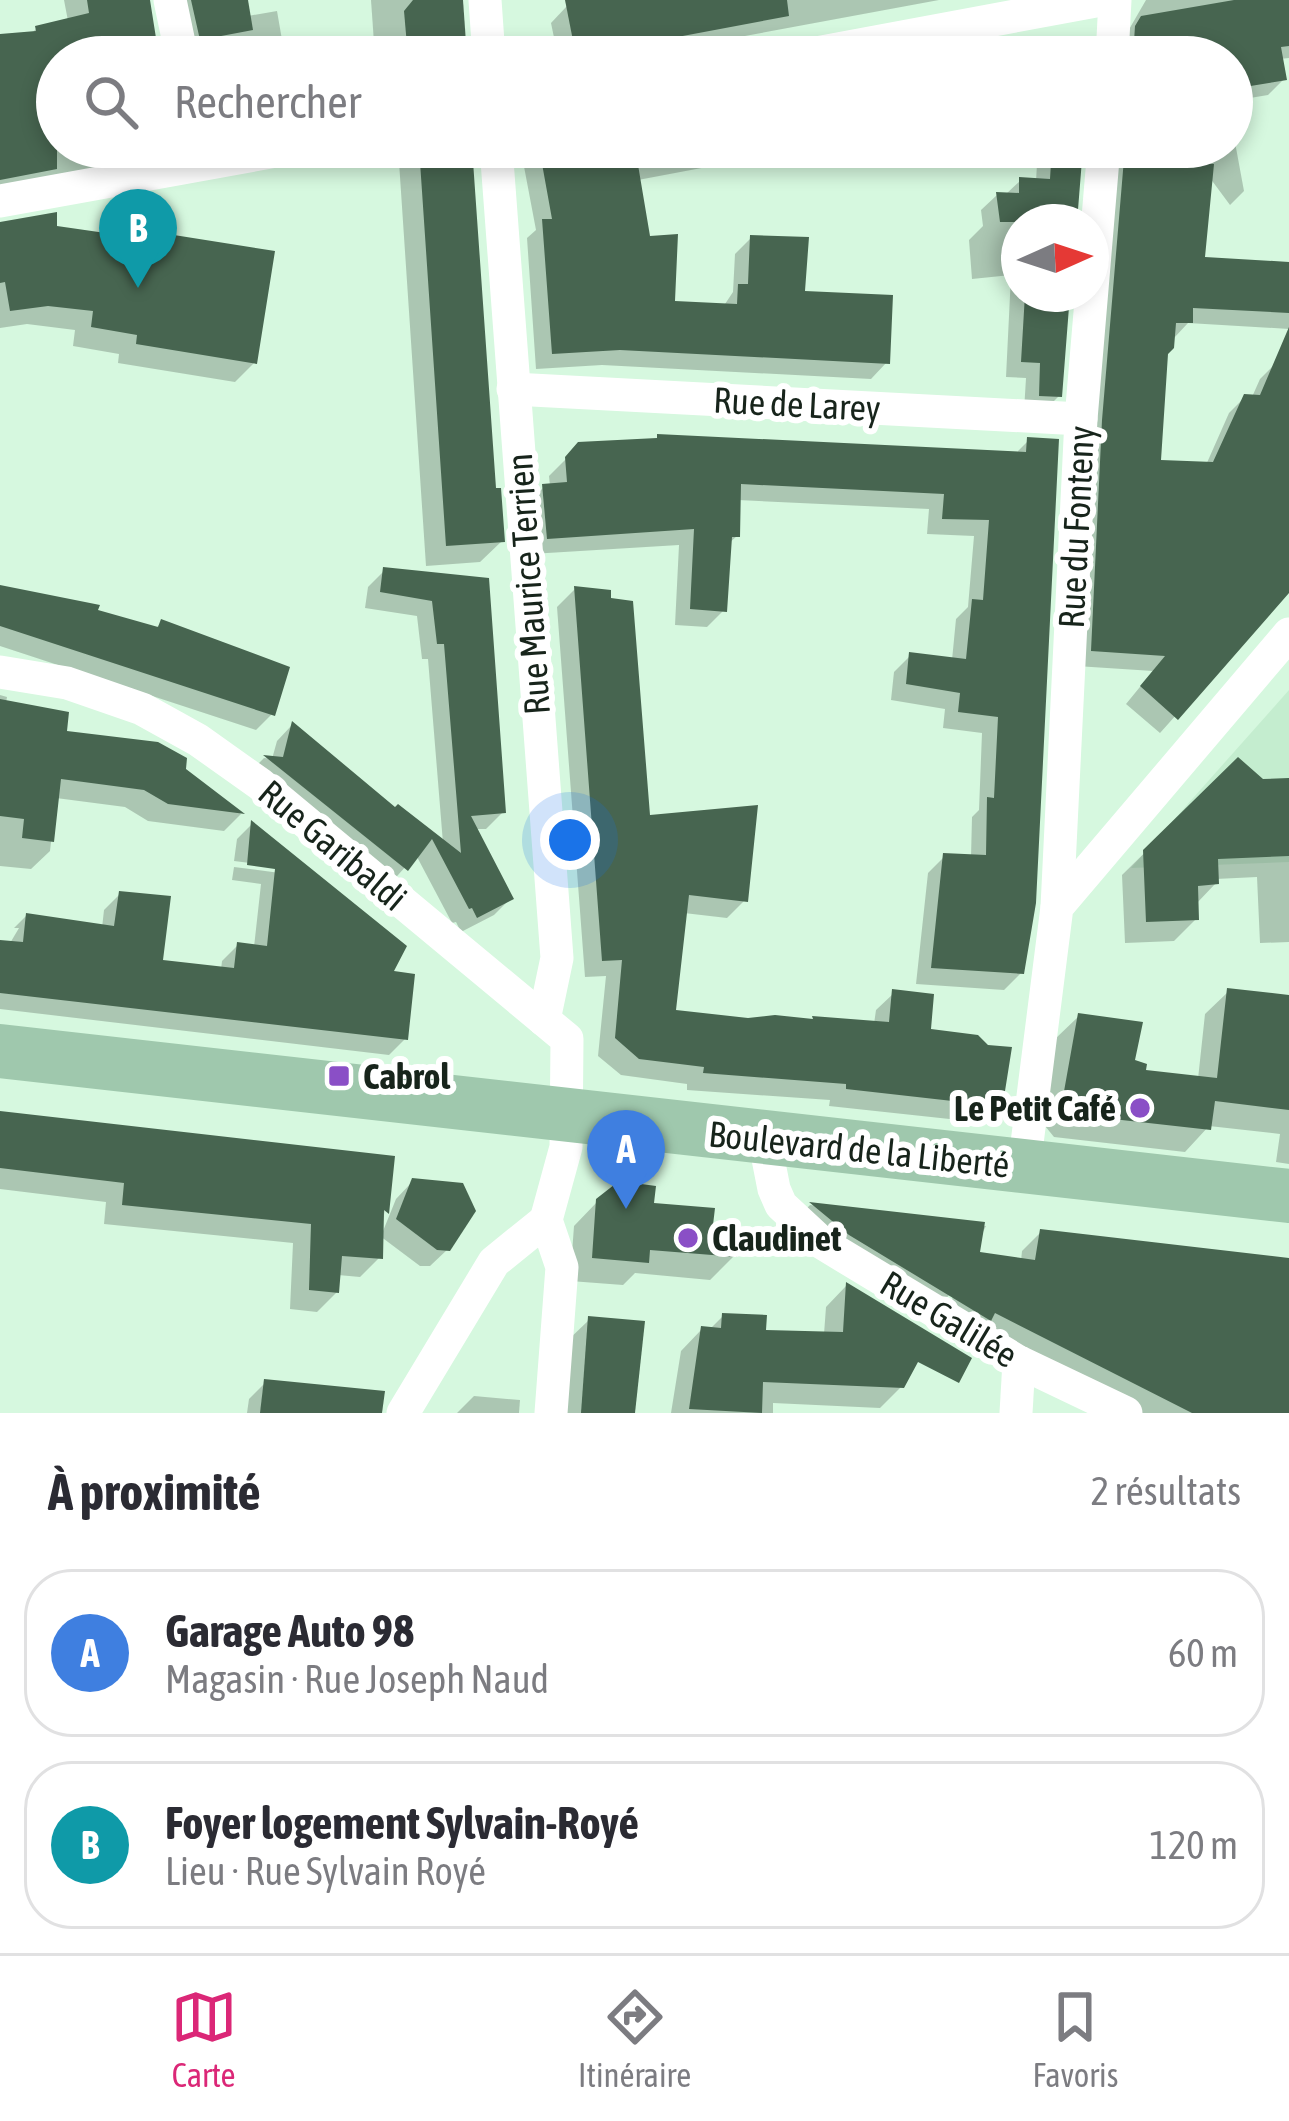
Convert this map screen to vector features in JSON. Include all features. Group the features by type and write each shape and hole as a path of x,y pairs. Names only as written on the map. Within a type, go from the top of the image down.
{"main road":[{"name":"Boulevard de la Liberté","path":"0,1051 1289,1196"}],"street":[{"path":"170,0 178,36"},
{"path":"485,0 488,36"},
{"path":"908,36 1101,0"},
{"path":"1113,36 1115,0"},
{"path":"0,201 146,168"},
{"name":"Rue Maurice Terrien","path":"497,168 556,958 544,1020"},
{"name":"Rue du Fonteny","path":"1024,1167 1057,907 1081,418 1102,168"},
{"name":"Rue de Larey","path":"513,389 1081,418"},
{"path":"1057,907 1289,634"},
{"name":"Rue Garibaldi","path":"0,672 67,683 142,710 198,740 260,784 567,1040 563,1165 546,1220"},
{"name":"Rue Galilée","path":"764,1138 781,1205 822,1243 1019,1362 1126,1413"},
{"path":"403,1413 494,1262 546,1220 562,1267 551,1413"},
{"path":"1016,1413 1019,1362"}],"shaded area":[{"path":"1289,690 1289,862 1131,868"}],"building":[{"path":"87,0 150,0 156,36 36,36 36,168 57,169 0,180 0,34 36,31 35,26 89,13"},
{"path":"191,0 248,0 253,30 199,36"},
{"path":"413,0 463,0 466,36 406,36 404,11"},
{"path":"565,0 787,0 789,16 682,36 572,36"},
{"path":"1234,0 1289,0 1289,46 1281,47 1287,80 1253,86 1253,36 1134,36 1141,16"},
{"path":"420,168 473,168 496,488 501,488 505,542 446,546"},
{"path":"543,168 639,168 650,236 678,234 675,301 737,304 738,284 748,284 750,235 809,237 805,291 893,295 890,364 620,350 552,354 542,219 552,219"},
{"path":"1051,168 1081,168 1078,204 1001,204 1000,222 996,192 1019,193 1019,177 1050,179"},
{"path":"1123,168 1214,168 1205,257 1289,262 1289,313 1193,308 1193,323 1176,323 1174,348 1168,354 1161,460 1213,462 1244,394 1260,395 1289,327 1289,593 1178,720 1140,686 1165,656 1091,651 1102,420"},
{"path":"57,212 57,226 154,240 155,232 275,251 257,364 136,344 137,335 91,327 93,311 48,306 10,311 5,282 0,283 0,222"},
{"path":"1024,312 1069,312 1062,397 1039,396 1040,363 1021,362"},
{"path":"657,434 1026,452 1027,437 1059,439 1036,903 1024,974 931,968 943,853 986,855 987,797 994,798 998,717 958,712 960,693 906,684 909,652 966,659 972,599 983,600 989,520 942,519 944,494 741,484 740,537 732,537 727,612 690,609 694,529 547,539 542,484 567,482 565,457 578,442 657,438"},
{"path":"383,567 489,578 506,813 471,816 514,899 477,918 432,839 408,871 263,755 283,757 292,721 395,807 398,804 461,853 444,644 437,644 432,601 380,592"},
{"path":"0,585 100,605 98,610 158,627 161,619 290,667 275,716 0,626"},
{"path":"574,586 611,590 611,598 633,601 650,815 758,805 748,902 689,895 676,1010 748,1018 812,1016 889,1022 892,989 934,994 931,1029 978,1035 988,1045 1012,1047 1005,1091 988,1105 846,1089 846,1084 703,1073 704,1067 639,1059 615,1038 622,960 602,961"},
{"path":"0,699 69,712 67,731 158,742 187,758 186,769 245,814 168,804 144,790 61,779 54,842 22,838 24,819 0,816"},
{"path":"1238,757 1263,779 1289,778 1289,856 1218,859 1219,884 1198,886 1199,920 1146,922 1143,850"},
{"path":"251,820 407,946 394,971 415,974 408,1040 0,993 0,940 23,942 26,913 114,926 119,891 171,896 163,960 234,968 237,942 267,946 275,869 247,865"},
{"path":"1227,988 1289,995 1289,1110 1215,1101 1211,1130 1077,1115 1063,1097 1078,1013 1143,1022 1135,1060 1147,1064 1146,1070 1217,1078"},
{"path":"0,1111 395,1156 389,1214 384,1210 383,1259 342,1256 339,1293 309,1290 311,1224 122,1205 124,1183 0,1168"},
{"path":"412,1178 463,1183 476,1211 450,1251 437,1250 396,1219"},
{"path":"619,1181 656,1186 654,1203 715,1208 713,1225 739,1228 737,1257 650,1250 649,1263 592,1258 596,1199"},
{"path":"809,1202 985,1222 980,1252 1035,1260 1040,1229 1289,1258 1289,1413 1192,1413 995,1313 991,1321 849,1235"},
{"path":"846,1282 972,1358 959,1383 918,1362 904,1388 763,1382 762,1413 689,1409 701,1326 721,1328 722,1313 767,1315 766,1330 843,1332"},
{"path":"588,1316 645,1321 635,1413 581,1413"},
{"path":"264,1379 385,1391 382,1413 260,1413"}],"place":[{"name":"Foyer logement Sylvain-Royé","path":"138,288"},
{"name":"Cabrol","path":"339,1076"},
{"name":"Le Petit Café","path":"1140,1108"},
{"name":"Garage Auto 98","path":"626,1209"},
{"name":"Claudinet","path":"688,1238"}]}
